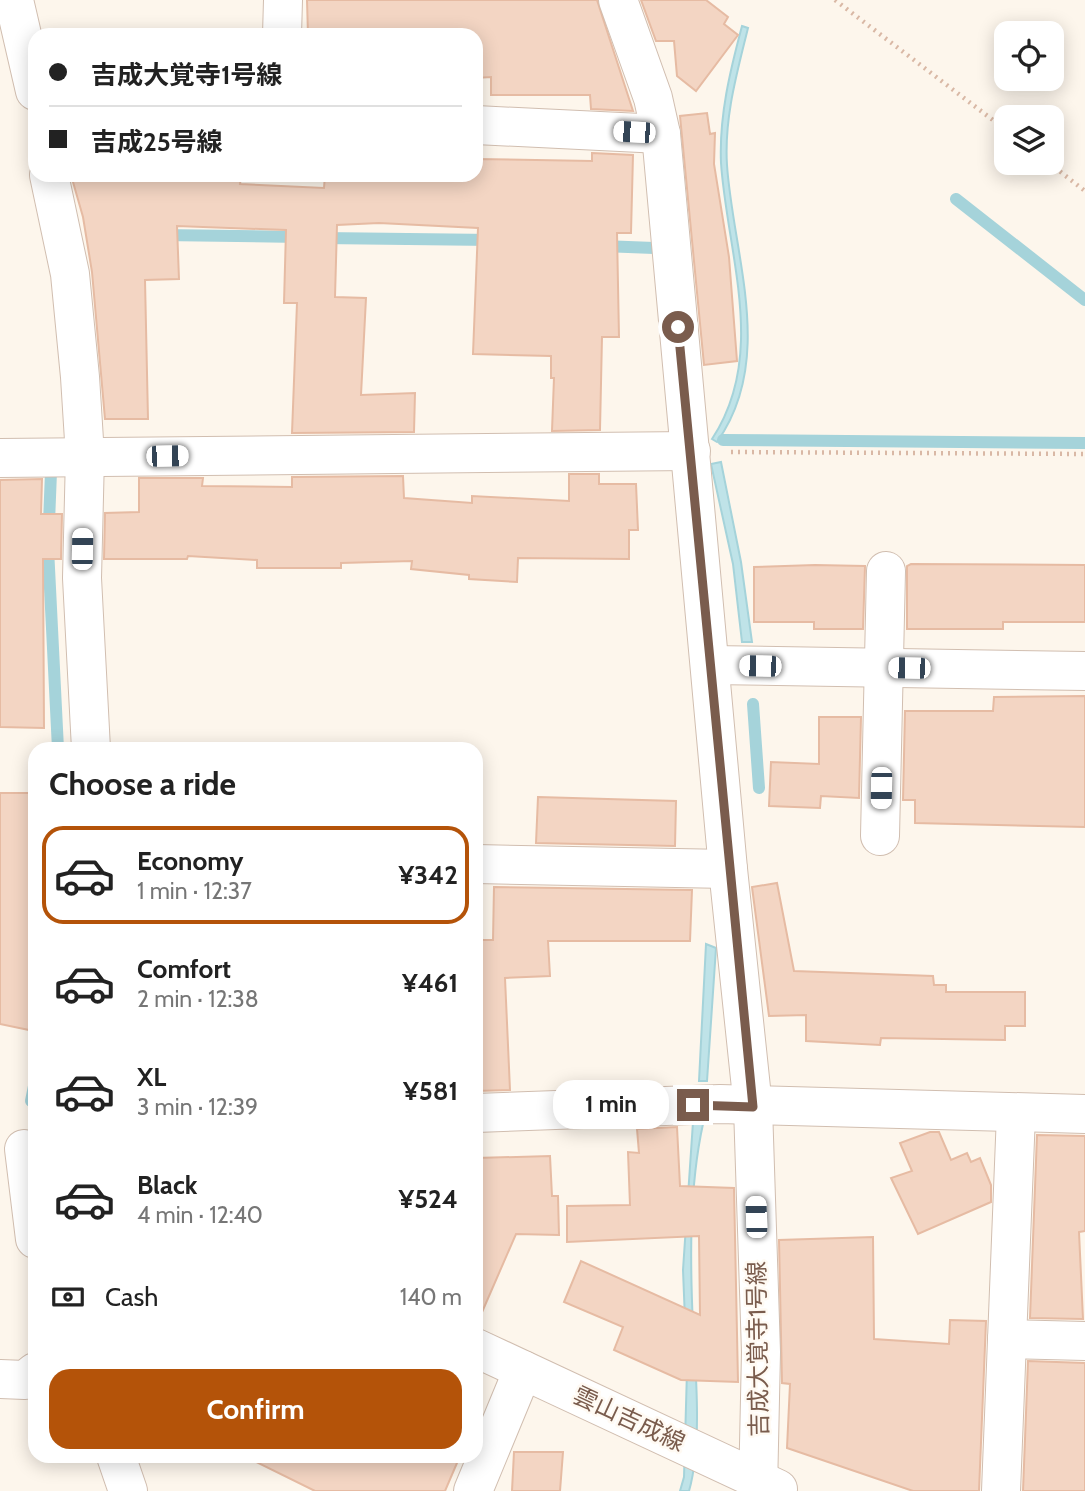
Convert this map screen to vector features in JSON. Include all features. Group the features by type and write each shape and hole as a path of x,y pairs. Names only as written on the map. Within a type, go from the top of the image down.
{"street":[{"path":"14,0 28,61"},
{"path":"282,28 283,0"},
{"name":"吉成大覚寺1号線","path":"618,0 653,98 660,134 728,869 753,1107 767,1487"},
{"path":"483,125 660,134"},
{"path":"50,182 70,274 85,456 82,578 92,742"},
{"path":"0,458 691,452"},
{"path":"880,836 886,571"},
{"path":"710,665 1085,671"},
{"path":"483,864 728,869"},
{"path":"483,1113 720,1104 1085,1114"},
{"path":"1001,1491 1016,1114"},
{"path":"24,1146 28,1180"},
{"path":"1007,1339 1085,1341"},
{"name":"雲山吉成線","path":"483,1351 767,1487"},
{"path":"473,1491 523,1370"},
{"path":"0,1379 25,1380 28,1378"},
{"path":"119,1463 128,1491"}],"path":[{"path":"835,0 994,121"},
{"path":"1064,175 1085,191"},
{"path":"691,452 1085,454"}],"water":[{"path":"742,26 748,28 732,96 727,130 727,165 742,270 748,342 744,376 735,410 717,442 712,439 729,406 738,373 741,338 740,303 725,198 721,145 726,94"},
{"path":"721,462 741,562 752,642 742,642 733,564 711,464"},
{"path":"706,944 716,948 707,1081 699,1081"},
{"path":"693,1122 703,1124 695,1173 691,1276 697,1432 689,1491 680,1491 684,1477 687,1370 683,1270"}],"building":[{"path":"307,0 597,0 633,111 591,109 590,95 491,95 491,77 483,78 483,28 308,28"},
{"path":"641,0 706,0 728,17 724,24 738,35 696,91 677,76 674,41 656,41"},
{"path":"707,113 710,134 715,133 714,164 729,257 737,361 704,365 680,116"},
{"path":"592,153 633,155 631,233 617,233 619,337 602,337 600,430 552,431 554,378 551,378 551,356 473,354 478,228 379,223 337,225 335,297 366,298 361,395 415,393 414,432 292,433 297,303 284,303 286,230 177,226 179,279 145,280 148,419 105,419 92,272 83,217 73,182 240,182 324,188 324,182 483,182 483,159 592,161"},
{"path":"569,474 599,474 599,484 636,484 638,530 629,530 629,559 518,558 517,582 469,579 469,575 411,569 412,561 341,563 341,568 257,568 257,560 188,556 187,559 104,559 105,513 139,512 139,478 203,478 202,486 292,487 292,477 403,476 404,498 472,503 472,496 569,501"},
{"path":"42,479 41,514 62,514 61,559 43,559 44,728 0,727 0,480"},
{"path":"1085,565 1085,622 1003,622 1003,629 907,629 907,566"},
{"path":"865,566 863,629 814,629 814,622 754,622 754,567"},
{"path":"1085,696 1085,827 915,823 915,800 903,800 905,711 993,711 994,697"},
{"path":"819,717 861,717 859,798 821,796 820,808 769,806 771,762 819,764"},
{"path":"0,793 28,793 28,1030 0,1024"},
{"path":"538,797 676,801 675,846 536,843"},
{"path":"777,883 794,971 933,976 934,985 946,985 946,992 1025,992 1025,1026 1005,1026 1005,1040 881,1038 880,1045 806,1041 806,1015 769,1016 752,887"},
{"path":"494,887 692,890 690,941 548,941 550,976 505,978 510,1090 483,1091 483,940 493,940"},
{"path":"677,1127 680,1186 734,1188 738,1382 681,1380 614,1350 623,1327 564,1302 581,1261 700,1315 699,1236 567,1242 567,1206 630,1205 628,1152 639,1153 637,1129"},
{"path":"930,1132 939,1132 951,1160 967,1153 971,1162 980,1158 991,1185 991,1202 918,1234 891,1178 912,1171 900,1143"},
{"path":"1037,1135 1085,1136 1085,1231 1079,1232 1083,1319 1030,1318"},
{"path":"550,1156 552,1196 558,1196 559,1235 516,1234 483,1310 483,1158"},
{"path":"873,1237 874,1339 949,1344 950,1320 986,1321 979,1491 913,1491 787,1448 790,1384 782,1383 779,1240"},
{"path":"1028,1361 1085,1363 1085,1491 1023,1491"},
{"path":"514,1452 563,1452 560,1491 512,1491"},
{"path":"258,1463 457,1463 445,1491 315,1491"}],"waterway":[{"path":"956,199 1085,300"},
{"path":"161,235 301,237"},
{"path":"322,238 493,240"},
{"path":"602,246 654,248"},
{"path":"723,440 1085,443"},
{"path":"51,472 48,548 58,742"},
{"path":"753,704 759,788"}],"route":[{"path":"678,327 728,869 753,1107 693,1105"}]}
